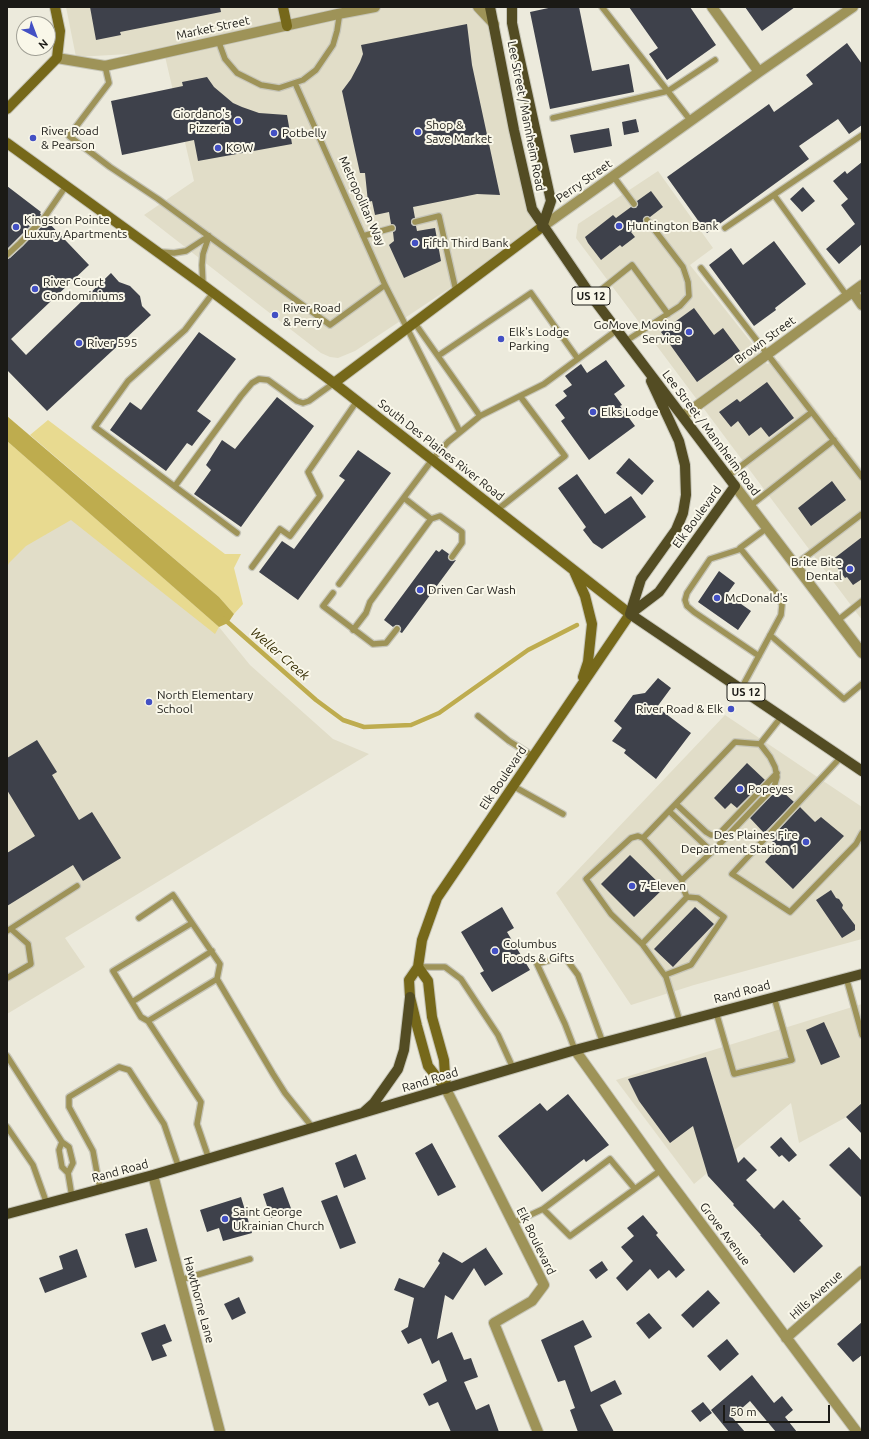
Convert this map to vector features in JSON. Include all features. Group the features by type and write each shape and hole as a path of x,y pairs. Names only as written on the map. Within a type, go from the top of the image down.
{"main road":[{"path":"7,109 57,58 60,31 55,7"},
{"path":"283,7 287,26"},
{"name":"Lee Street / Mannheim Road","path":"490,7 514,130 532,209 542,227 592,297 735,486"},
{"name":"Lee Street / Mannheim Road","path":"512,7 512,23 522,64 550,201 542,227"},
{"name":"South Des Plaines River Road","path":"7,143 203,285 334,383 630,614 862,771"},
{"name":"Perry Street","path":"334,383 542,227"},
{"name":"Elk Boulevard","path":"446,1089 428,1066 410,997 409,980 418,967 422,940 437,898 630,614 641,579 676,530 683,513 686,495 685,464 679,441 642,363"},
{"name":"Elk Boulevard","path":"630,614 659,592 735,486"},
{"path":"573,569 585,596 592,624 588,662 579,690"},
{"name":"Elk Boulevard","path":"418,967 428,981 432,1017 444,1060 446,1089"},
{"name":"Rand Road","path":"7,1214 179,1168 575,1050 862,974"},
{"path":"362,1113 374,1103 398,1069 404,1050 410,997"}],"street":[{"name":"Market Street","path":"57,58 105,66 218,40 375,7"},
{"path":"478,7 494,24"},
{"path":"712,7 759,72"},
{"name":"Perry Street","path":"542,227 759,72 853,7"},
{"path":"859,7 862,11"},
{"name":"Brown Street","path":"683,416 862,285"},
{"path":"850,294 862,305"},
{"name":"Lee Street / Mannheim Road","path":"735,486 862,653"},
{"name":"Grove Avenue","path":"575,1050 661,1170 857,1432"},
{"name":"Elk Boulevard","path":"446,1089 544,1284 532,1301 494,1323 538,1432"},
{"name":"Hawthorne Lane","path":"153,1175 220,1432"},
{"name":"Hills Avenue","path":"786,1338 862,1271"}],"lane":[{"path":"602,7 691,121"},
{"path":"218,40 225,59 236,73 261,85 279,88 303,80 316,70 326,58 333,45 337,32 339,18 338,14"},
{"path":"553,118 668,91 715,60"},
{"path":"105,66 109,83 69,136 330,324 385,285"},
{"name":"Metropolitan Way","path":"295,83 385,285 410,325"},
{"path":"725,228 862,135"},
{"path":"613,176 634,204"},
{"path":"7,255 44,218 66,186"},
{"path":"774,195 850,294"},
{"path":"415,222 439,216 456,291"},
{"path":"626,341 680,306 689,296 688,282 683,268 647,220"},
{"path":"363,236 392,228"},
{"path":"156,251 174,253 186,251 209,236"},
{"path":"203,285 202,259 209,236"},
{"path":"592,297 632,265 668,314"},
{"path":"701,268 862,477"},
{"path":"213,293 185,330 128,381 95,427 237,533"},
{"path":"438,356 531,294 578,359"},
{"path":"410,325 438,356 480,416"},
{"path":"410,325 460,432"},
{"path":"339,584 432,460 448,442 480,416 544,384 618,330"},
{"path":"176,486 252,383 259,379 268,380 297,401 303,403 334,383"},
{"path":"497,510 565,456 520,396"},
{"path":"252,567 280,529 290,536 320,496 308,472 357,401"},
{"path":"728,476 812,412"},
{"path":"750,506 834,440"},
{"path":"404,498 431,519"},
{"path":"795,565 862,514"},
{"path":"354,630 366,613 370,602 431,519 440,516 462,532 462,543 452,557"},
{"path":"759,656 694,612 685,600 687,593 710,559 740,549 767,528"},
{"path":"740,549 778,595 782,605 781,615 741,689"},
{"path":"333,593 323,606 373,644 386,643 397,629"},
{"path":"837,621 862,601"},
{"path":"770,635 844,699 862,684"},
{"path":"478,716 509,741 533,756"},
{"path":"760,744 782,716"},
{"path":"643,838 735,742 760,744 770,757 777,773 774,787 715,849 682,880"},
{"path":"841,757 732,874 790,912 856,844 862,833"},
{"path":"676,804 706,832 711,835 718,835 777,773"},
{"path":"513,786 564,814"},
{"path":"669,811 709,849 715,849"},
{"path":"680,1022 665,975 642,944 611,914 586,878 631,838 638,836 643,838 682,880 682,886 687,897"},
{"path":"7,978 31,964 28,944 9,930 77,886"},
{"path":"139,918 173,896 220,964 218,979 273,1074 285,1093 313,1128"},
{"path":"642,944 687,897"},
{"path":"665,975 691,965 724,917 698,898 687,897"},
{"path":"192,923 113,971 141,1017 148,1021 201,1102 197,1124 208,1159"},
{"path":"132,1002 212,951"},
{"path":"575,1050 565,1024 537,964 564,956 578,975 602,1043"},
{"path":"418,967 445,967 461,979 498,1035 513,1068"},
{"path":"846,977 861,1030"},
{"path":"148,1021 218,979"},
{"path":"716,1012 734,1074 792,1060 774,997"},
{"path":"7,1056 62,1142 69,1147 73,1163 68,1173"},
{"path":"100,1189 93,1151 69,1107 69,1097 119,1067 129,1070 164,1124 179,1168"},
{"path":"7,1127 33,1166 47,1204"},
{"path":"62,1142 59,1150 62,1166 68,1173 72,1197"},
{"path":"513,1223 543,1209 610,1159 635,1189"},
{"path":"543,1209 570,1236 661,1170"},
{"path":"180,1280 250,1259"}],"shaded area":[{"path":"66,7 491,7 542,227 355,351 338,358 330,357 321,353 144,215 194,181 164,52 76,57"},
{"path":"658,171 713,248 690,265 767,364 779,361 862,469 862,620 576,238 578,224"},
{"path":"7,416 219,597 234,614 228,623 219,627 7,441"},
{"path":"48,420 225,554 241,554 234,568 243,604 234,614 219,597 30,435"},
{"path":"7,441 219,627 215,634 71,520 26,546 9,563 7,567"},
{"name":"North Elementary School","path":"15,448 219,627 250,665 333,739 369,754 65,938 85,967 7,1014 7,455"},
{"path":"725,715 862,807 862,939 694,985 631,1005 556,893"},
{"path":"862,1004 862,1110 861,1109 799,1143 791,1103 694,1184 616,1080"}],"building":[{"path":"90,7 220,7 221,12 120,32 121,35 96,40"},
{"path":"553,7 579,7 592,71 629,64 634,92 550,109 530,12"},
{"path":"629,7 690,7 716,45 667,80 649,54 658,48"},
{"path":"745,7 795,7 762,31"},
{"name":"Shop & Save Market","path":"467,24 472,65 500,195 477,194 413,207 415,218 412,219 411,223 412,225 416,226 417,231 435,228 441,261 404,278 389,245 394,241 393,232 395,231 396,227 391,224 389,212 375,215 372,201 368,202 365,173 360,173 342,91 351,79 360,62 363,54 361,45"},
{"path":"847,43 862,64 862,125 849,134 838,119 799,146 809,159 707,233 667,177 769,104 774,112 813,84 806,75"},
{"path":"207,77 214,87 233,103 259,113 287,115 292,144 198,161 194,140 122,155 111,101 183,86 182,82"},
{"path":"636,119 639,132 624,135 622,122"},
{"path":"609,128 612,146 574,153 570,135"},
{"path":"862,162 862,244 839,264 826,249 855,224 841,205 848,199 833,181 845,171 847,174"},
{"name":"Kingston Pointe Luxury Apartments","path":"7,186 41,212 41,215 7,249"},
{"path":"803,187 815,201 802,212 790,199"},
{"name":"Huntington Bank","path":"651,191 663,207 650,217 644,217 643,222 631,232 635,237 622,247 620,245 601,260 585,237 613,215 616,218 631,207 636,208 638,205 637,201"},
{"path":"47,221 89,265 11,339 26,355 111,273 119,282 130,286 140,296 142,306 151,315 47,411 7,370 7,259 23,246"},
{"path":"774,241 806,284 775,308 776,310 754,326 709,265 731,248 743,265"},
{"path":"694,308 714,335 723,328 740,351 697,382 661,332"},
{"path":"199,332 236,359 197,411 211,421 192,446 187,443 166,471 110,430 130,402 141,410"},
{"name":"Elks Lodge","path":"606,360 625,386 614,394 622,405 620,406 635,426 589,460 561,421 565,418 555,405 567,396 563,391 572,385 565,376 581,364 587,373"},
{"path":"767,382 794,418 769,437 761,427 749,436 738,421 731,427 719,412 737,399 740,402"},
{"path":"277,397 314,426 241,527 194,494 211,470 206,465 222,440 235,449"},
{"path":"358,450 391,473 298,600 259,572 282,541 294,549 345,480 339,476"},
{"path":"629,458 654,481 642,495 616,473"},
{"path":"577,474 605,514 631,496 646,517 602,549 593,543 583,530 586,527 558,488"},
{"path":"832,481 846,500 811,526 798,508"},
{"name":"Brite Bite Dental","path":"862,537 862,579 853,585 847,577 845,578 832,560"},
{"name":"Driven Car Wash","path":"442,549 449,554 449,560 456,560 402,633 400,632 401,628 399,625 393,627 384,620 436,550 439,552"},
{"name":"McDonald's","path":"719,571 735,583 727,594 751,611 738,630 698,602"},
{"path":"658,678 671,688 657,707 691,733 656,779 624,753 626,750 612,741 622,728 614,721 633,695 645,693"},
{"path":"37,740 57,772 52,775 79,820 92,812 121,858 83,881 73,865 7,906 7,853 35,836 7,790 7,758"},
{"name":"Popeyes","path":"747,763 765,780 737,808 731,803 725,809 714,798"},
{"path":"776,791 781,795 783,792 794,802 764,833 750,818"},
{"name":"Des Plaines Fire Department Station 1","path":"800,807 815,822 821,817 844,836 793,889 765,862 778,847 770,839"},
{"name":"7-Eleven","path":"630,855 664,888 634,917 601,884"},
{"path":"831,890 836,898 839,899 843,905 842,908 855,925 855,930 842,938 816,900"},
{"name":"Columbus Foods & Gifts","path":"502,907 514,928 507,932 530,970 492,992 480,973 484,971 461,932"},
{"name":"7-Eleven","path":"695,907 714,924 673,967 654,949"},
{"path":"824,1022 840,1057 821,1065 806,1030"},
{"path":"706,1057 738,1163 744,1157 757,1170 746,1180 774,1209 783,1200 823,1246 794,1273 708,1176 693,1126 670,1143 639,1101 628,1079"},
{"path":"568,1094 609,1145 586,1162 584,1159 542,1192 498,1136 540,1103 547,1111"},
{"path":"862,1103 862,1134 846,1117"},
{"path":"781,1137 797,1155 789,1162 782,1155 779,1157 770,1147"},
{"path":"432,1143 456,1187 438,1196 415,1153"},
{"path":"849,1147 862,1161 862,1198 829,1165"},
{"path":"356,1154 366,1179 344,1188 335,1163"},
{"path":"283,1187 292,1211 271,1218 263,1194"},
{"path":"337,1195 356,1243 340,1249 321,1201"},
{"name":"Saint George Ukrainian Church","path":"241,1197 252,1233 223,1241 219,1228 207,1232 200,1210"},
{"path":"643,1215 658,1233 656,1235 685,1270 676,1278 669,1270 658,1279 650,1269 627,1291 616,1278 633,1261 621,1247 634,1236 627,1228"},
{"path":"147,1228 157,1261 135,1268 125,1234"},
{"path":"487,1247 486,1248 503,1274 485,1286 474,1268 453,1300 445,1295 437,1339 452,1332 464,1360 471,1358 478,1377 464,1382 476,1410 489,1404 499,1432 451,1432 438,1402 429,1406 423,1394 447,1381 439,1360 432,1364 421,1338 408,1344 401,1331 408,1327 414,1298 394,1290 399,1278 424,1288 440,1263 438,1261 443,1252 462,1263"},
{"path":"77,1249 87,1277 45,1293 39,1278 63,1269 59,1256"},
{"path":"602,1261 608,1270 596,1279 589,1270"},
{"path":"708,1290 720,1303 693,1328 681,1315"},
{"path":"239,1297 246,1313 232,1320 224,1304"},
{"path":"649,1313 662,1328 649,1339 636,1323"},
{"path":"583,1320 592,1337 574,1346 591,1392 615,1380 622,1394 600,1405 614,1432 578,1432 570,1410 575,1408 565,1380 558,1382 541,1340"},
{"path":"862,1322 862,1355 853,1362 837,1344"},
{"path":"165,1324 172,1341 162,1345 167,1356 152,1361 141,1333"},
{"path":"727,1339 739,1354 720,1371 707,1356"},
{"path":"752,1375 774,1403 782,1396 793,1410 785,1417 797,1432 776,1432 750,1401 732,1417 745,1432 729,1432 711,1410"},
{"path":"703,1402 712,1413 700,1422 691,1411"}],"waterway":[{"name":"Weller Creek","path":"224,619 316,700 343,720 364,727 411,725 439,713 528,650 577,625"}],"place":[{"name":"Giordano's Pizzeria","path":"238,121"},
{"name":"Shop & Save Market","path":"418,132"},
{"name":"Potbelly","path":"274,133"},
{"name":"River Road & Pearson","path":"33,138"},
{"name":"KOW","path":"218,148"},
{"name":"Huntington Bank","path":"619,226"},
{"name":"Kingston Pointe Luxury Apartments","path":"16,227"},
{"name":"Fifth Third Bank","path":"415,243"},
{"name":"River Court Condominiums","path":"35,289"},
{"name":"River Road & Perry","path":"275,315"},
{"name":"GoMove Moving Service","path":"689,332"},
{"name":"Elk's Lodge Parking","path":"501,339"},
{"name":"River 595","path":"79,343"},
{"name":"Elks Lodge","path":"593,412"},
{"name":"Brite Bite Dental","path":"850,569"},
{"name":"Driven Car Wash","path":"420,590"},
{"name":"McDonald's","path":"717,598"},
{"name":"North Elementary School","path":"149,702"},
{"name":"River Road & Elk","path":"731,709"},
{"name":"Popeyes","path":"740,789"},
{"name":"Des Plaines Fire Department Station 1","path":"806,842"},
{"name":"7-Eleven","path":"632,886"},
{"name":"Columbus Foods & Gifts","path":"495,951"},
{"name":"Saint George Ukrainian Church","path":"225,1219"}]}
